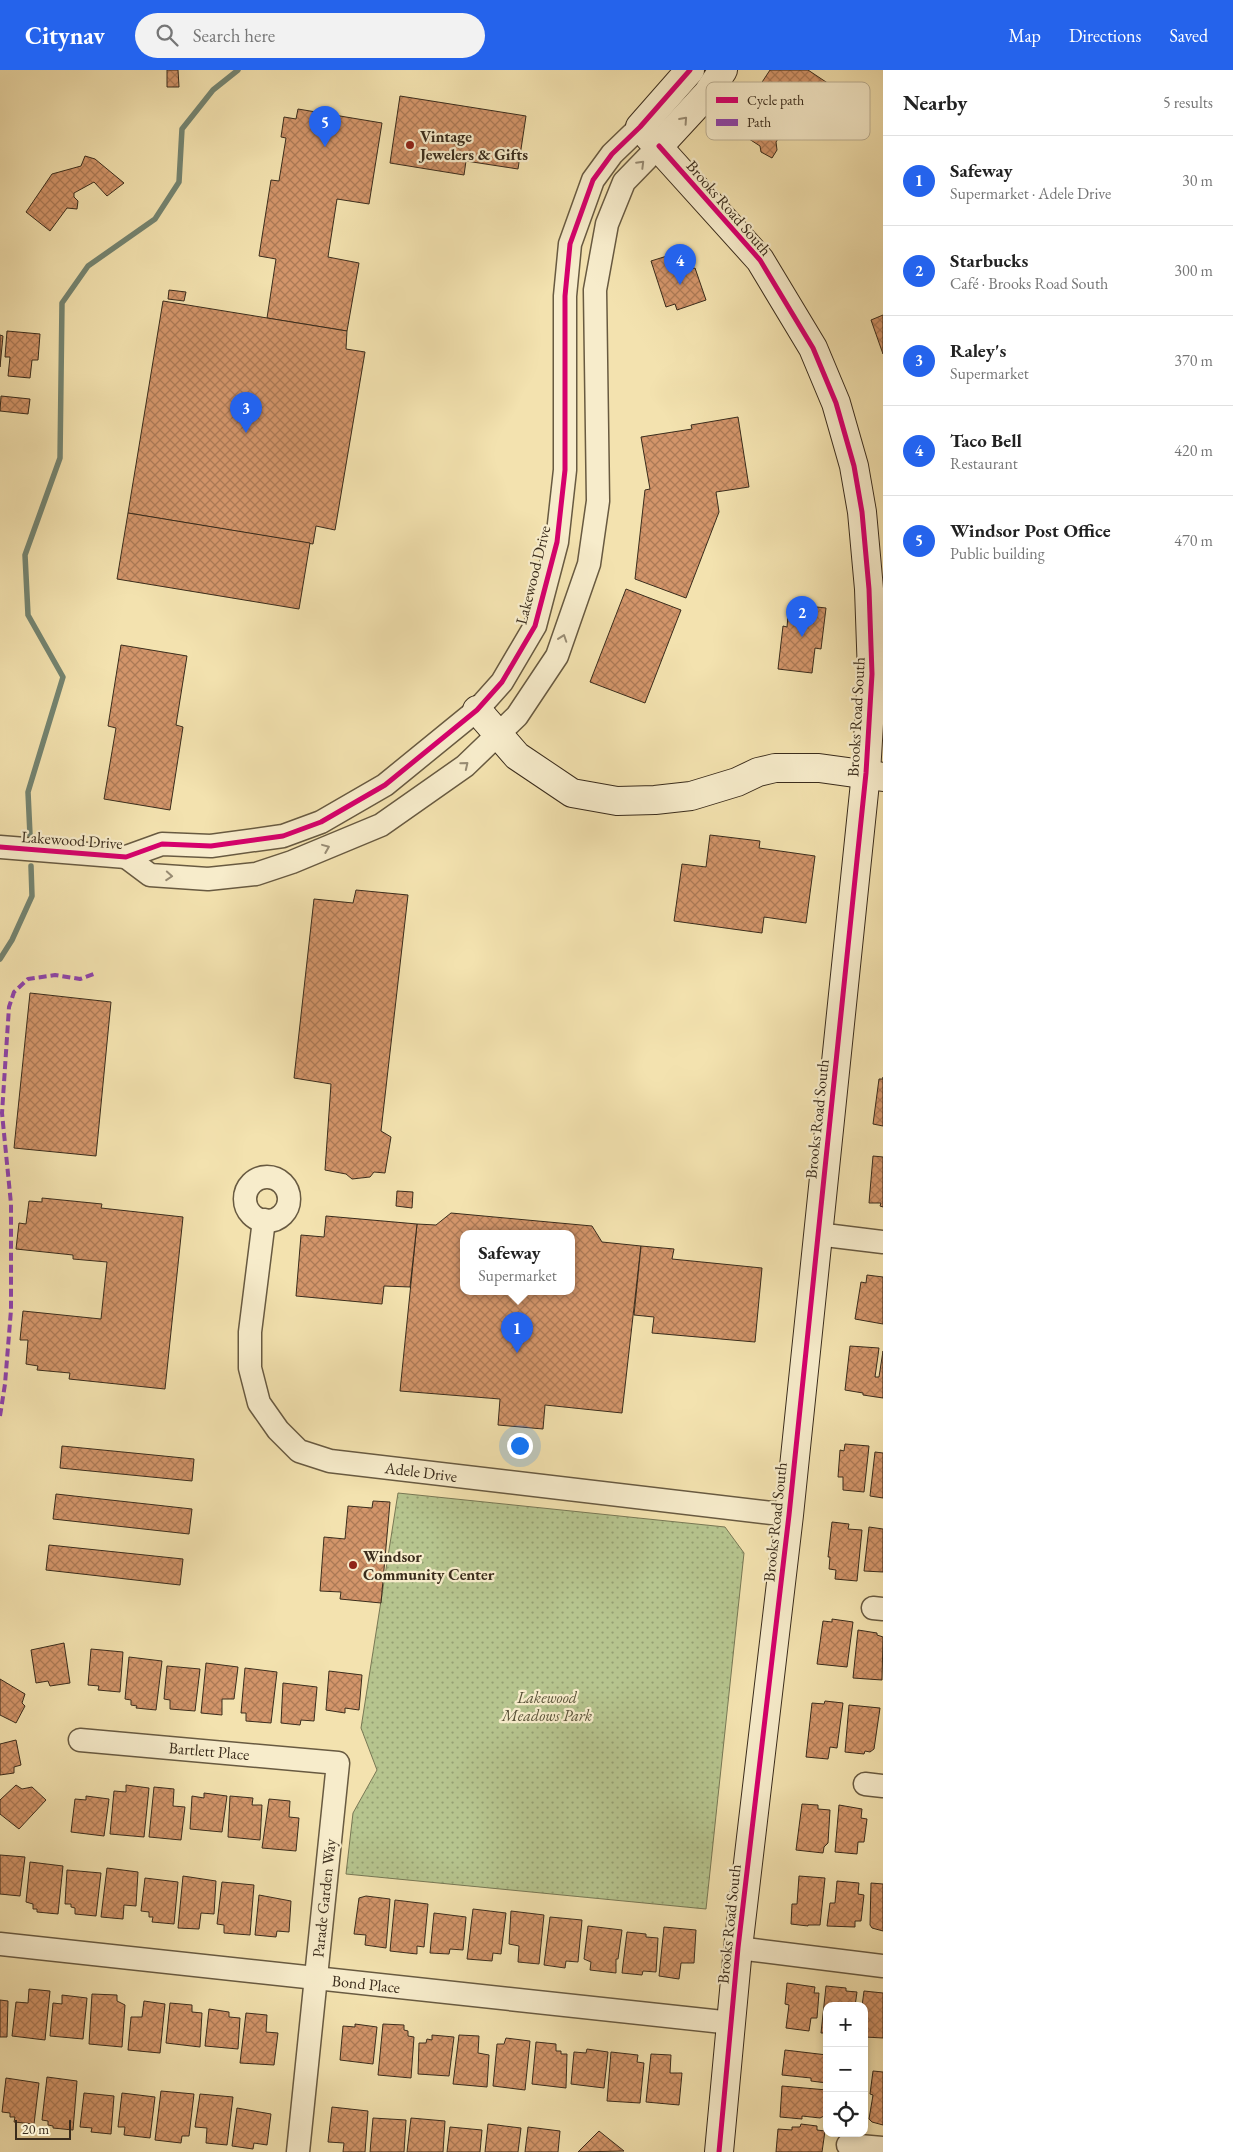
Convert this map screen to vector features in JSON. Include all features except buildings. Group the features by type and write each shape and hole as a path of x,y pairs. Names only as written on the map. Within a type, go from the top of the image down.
{"street":[{"name":"Lakewood Drive","path":"0,847 126,857 162,844 211,846 283,836 321,822 386,785 477,710 502,682 535,626 556,542 565,470 565,296 570,244 593,180 612,154 640,127 690,70"},
{"name":"Lakewood Drive","path":"715,82 723,70"},
{"name":"Lakewood Drive","path":"126,857 150,875 208,879 256,874 292,862 381,826 465,766 517,716 557,656 589,564 598,501 595,290 607,224 624,182 706,95"},
{"name":"Brooks Road South","path":"640,127 760,260 813,348 836,403 854,466 862,512 868,580 872,674 874,775 817,1234 789,1515 738,1948 719,2152"},
{"path":"477,710 517,756 572,793 617,801 655,800 691,796 738,782 758,772 775,768 819,768 874,775"},
{"name":"Adele Drive","path":"264,1220 250,1332 250,1368 259,1403 278,1430 299,1451 330,1461 789,1515"},
{"path":"817,1234 883,1242"},
{"name":"Bartlett Place","path":"80,1740 338,1763"},
{"name":"Parade Garden Way","path":"298,2152 338,1763"},
{"name":"Bond Place","path":"0,1944 732,2023"},
{"path":"738,1948 883,1966"},
{"path":"848,2143 883,2148"}],"green space":[{"name":"Lakewood Meadows Park","path":"398,1493 725,1527 744,1553 706,1909 346,1874 353,1813 377,1770 361,1728"}],"waterway":[{"path":"30,835 28,792 63,677 28,615 25,555 60,458 62,303 88,266 155,219 179,182 182,129 213,90 238,70"},
{"path":"0,959 12,940 32,896 31,866"}],"marked path":[{"path":"0,1416 5,1384 11,1310 11,1204 2,1113 9,1007 14,992 28,979 55,975 80,979 94,974"}],"cycle path":[{"path":"0,847 126,857 162,844 211,846 283,836 321,822 385,785 477,710 502,682 535,626 557,542 565,470 565,296 570,244 593,180 612,154 640,127 690,70"},
{"path":"659,146 760,260 813,348 836,403 854,466 862,512 869,589 872,674 866,773 789,1515 738,1948 719,2152"}],"place":[{"name":"Vintage Jewelers & Gifts","path":"410,145"},
{"name":"Windsor Post Office","path":"325,147"},
{"name":"Taco Bell","path":"680,285"},
{"name":"Raley's","path":"246,433"},
{"name":"Starbucks","path":"802,637"},
{"name":"Safeway","path":"517,1353"},
{"name":"Windsor Community Center","path":"353,1565"}]}
